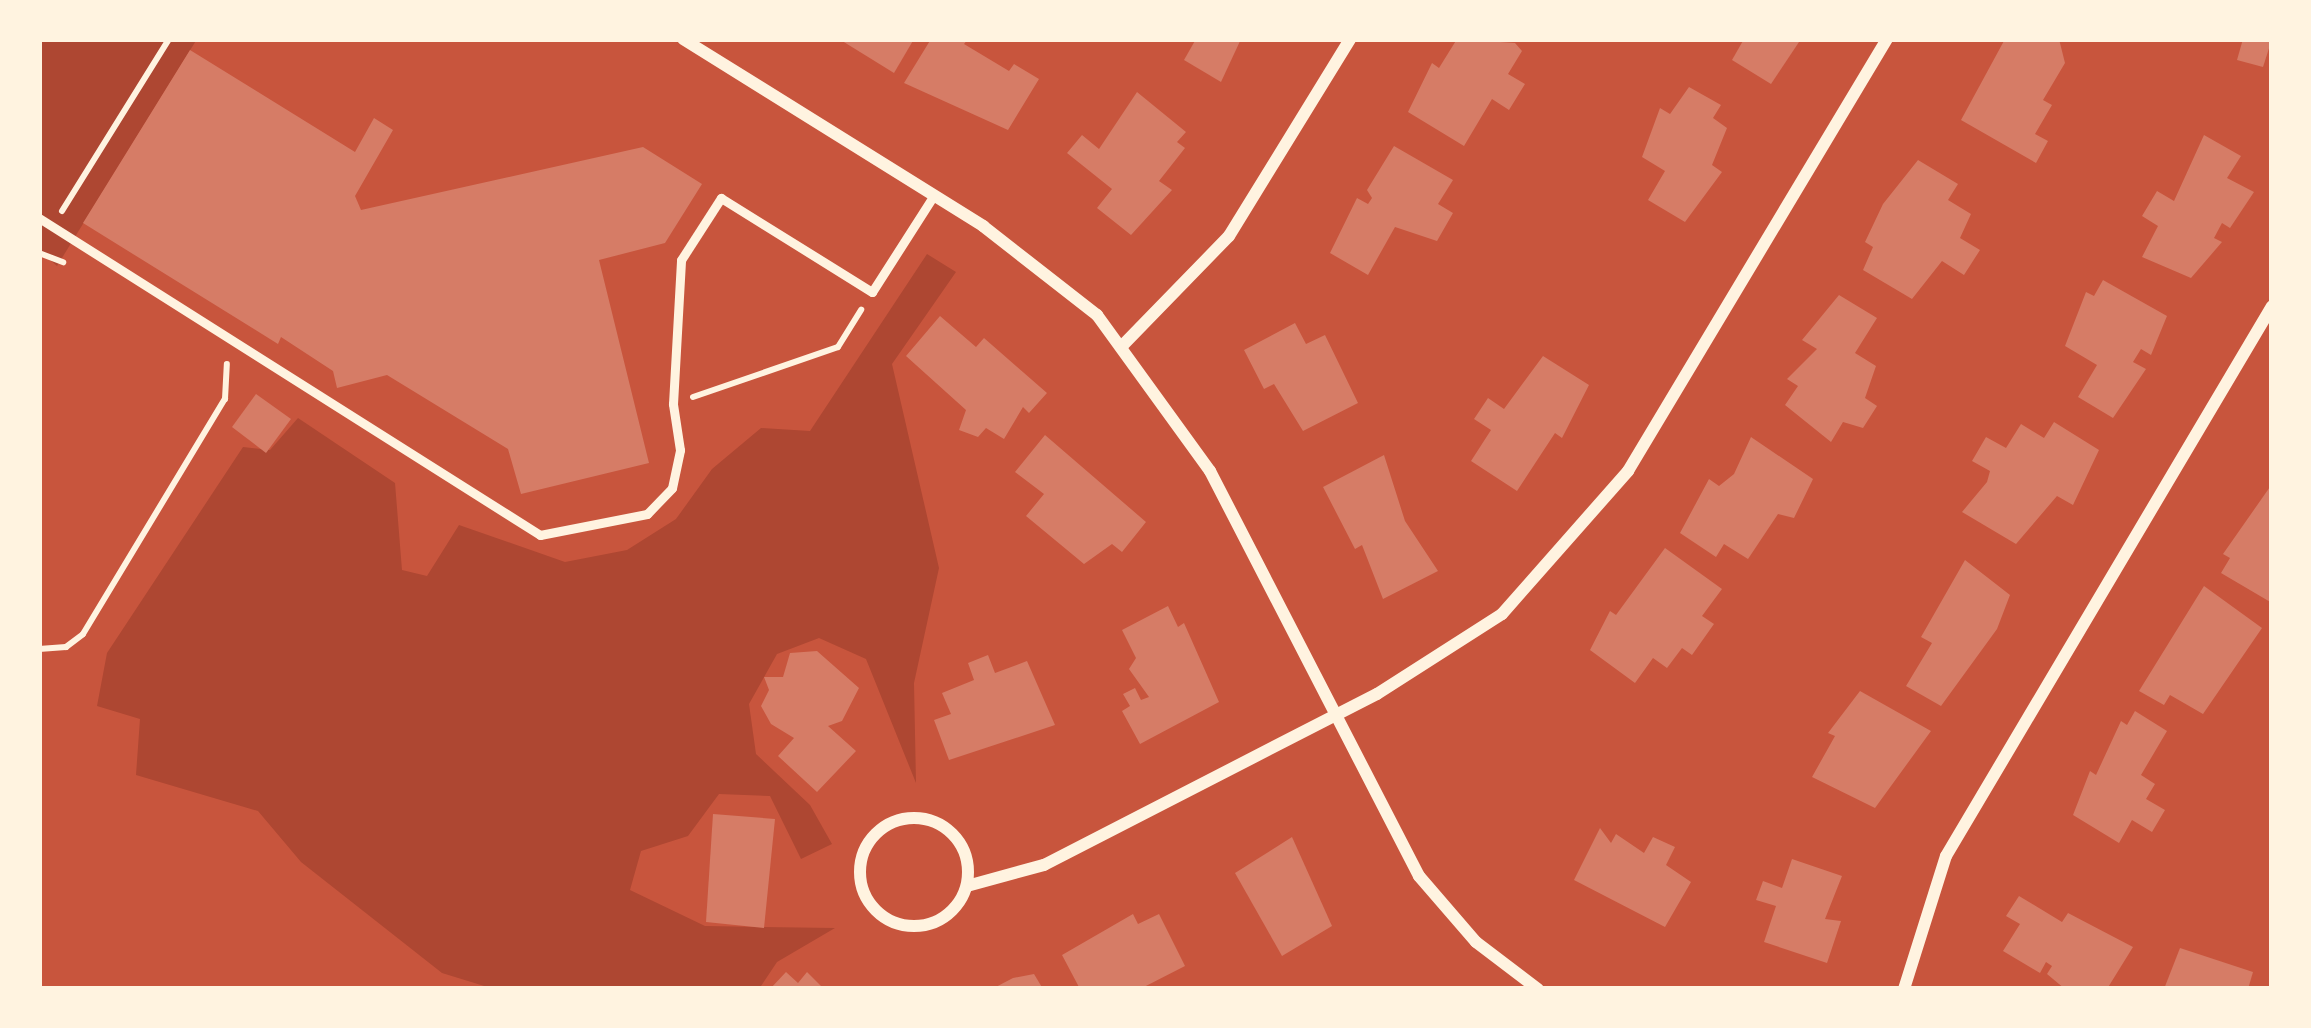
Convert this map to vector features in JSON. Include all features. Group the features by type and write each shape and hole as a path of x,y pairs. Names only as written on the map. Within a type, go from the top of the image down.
{"street":[{"path":"683,39 934,195 1045,271 1123,345 1210,471 1418,876 1476,942 1538,989"},
{"path":"1123,345 1229,236 1350,39"},
{"path":"967,886 1044,866 1334,716 1502,614 1582,531 1628,471 1887,39"},
{"path":"1904,989 1946,856 2272,306"},
{"path":"927,819 956,837 967,886 959,903 929,925 892,922 865,896 860,860 879,830 927,819"}],"lane":[{"path":"39,218 540,535 647,514 672,488 680,450 673,404 682,260 721,198 872,292 934,195"}],"path":[{"path":"82,274 42,253 51,229 169,39"},
{"path":"673,404 838,347 872,292"},
{"path":"39,649 66,647 91,622 232,386 219,358"}],"shaded area":[{"path":"39,39 197,39 57,266 39,250"},
{"path":"927,254 956,272 892,364 939,568 914,683 916,783 866,659 819,638 777,654 749,704 756,754 810,805 832,844 801,859 770,796 719,794 688,836 641,851 630,890 705,926 835,928 777,962 759,989 494,989 442,973 301,862 258,811 136,775 140,719 97,706 107,653 243,447 270,450 298,418 395,483 402,570 427,576 459,525 565,562 627,550 676,519 712,469 761,428 810,431"}],"building":[{"path":"839,39 914,39 894,73"},
{"path":"931,39 968,39 964,44 1009,71 1014,64 1039,79 1008,130 904,83"},
{"path":"1196,39 1241,39 1221,82 1184,60"},
{"path":"1457,39 1515,43 1522,51 1508,74 1525,84 1509,110 1492,99 1464,146 1408,112 1432,63 1439,68"},
{"path":"1744,39 1801,39 1771,84 1732,60"},
{"path":"2005,39 2059,39 2065,63 2043,100 2052,105 2035,134 2048,141 2036,163 1961,120"},
{"path":"2243,39 2272,39 2263,67 2237,60"},
{"path":"190,50 355,152 374,118 393,130 355,196 361,210 643,147 702,184 665,243 599,260 649,463 521,494 508,449 387,375 337,388 333,371 281,337 278,344 83,223"},
{"path":"1689,87 1721,105 1713,118 1727,128 1712,165 1722,172 1685,222 1648,200 1665,171 1642,157 1660,108 1670,114"},
{"path":"1137,92 1186,132 1177,142 1185,148 1159,181 1172,190 1131,235 1097,208 1112,189 1067,153 1082,135 1099,149"},
{"path":"2204,135 2241,156 2227,178 2254,192 2230,228 2222,223 2214,238 2222,242 2191,278 2142,257 2158,226 2142,216 2157,191 2174,201"},
{"path":"1394,146 1453,180 1438,204 1453,213 1437,241 1395,227 1368,275 1330,253 1357,198 1368,204 1372,198 1367,190"},
{"path":"1918,160 1958,184 1948,200 1971,214 1960,238 1980,250 1964,275 1942,261 1912,299 1863,270 1873,247 1865,242 1883,204"},
{"path":"2103,280 2167,316 2151,355 2141,349 2133,362 2146,369 2113,418 2078,397 2097,365 2065,346 2086,292 2094,296"},
{"path":"1839,295 1877,318 1855,353 1876,366 1865,398 1877,406 1863,428 1843,422 1831,442 1785,405 1798,386 1787,379 1817,349 1802,340"},
{"path":"940,316 976,347 984,338 1047,393 1029,413 1023,407 1004,439 986,428 978,437 959,430 966,410 906,356"},
{"path":"1295,323 1306,344 1325,335 1358,403 1303,431 1274,384 1264,389 1244,350"},
{"path":"1543,356 1589,385 1562,438 1555,433 1517,491 1471,461 1491,430 1474,419 1488,398 1504,409"},
{"path":"256,394 291,419 266,453 232,427"},
{"path":"2054,422 2099,450 2073,505 2057,496 2016,544 1962,512 1987,482 1990,471 1972,461 1986,437 2006,448 2021,424 2044,438"},
{"path":"1045,435 1146,522 1122,552 1112,544 1084,564 1026,516 1044,494 1015,472"},
{"path":"1751,437 1813,479 1794,518 1778,514 1748,559 1724,544 1716,557 1680,533 1709,479 1719,486 1734,474"},
{"path":"1384,455 1405,521 1438,571 1383,599 1362,545 1355,549 1323,487"},
{"path":"2272,484 2272,603 2221,573 2230,558 2223,554"},
{"path":"1665,548 1722,589 1702,616 1714,624 1692,655 1682,648 1667,668 1653,658 1635,683 1590,650 1610,611 1616,615"},
{"path":"1965,560 2010,595 1997,629 1941,706 1906,686 1932,643 1921,637"},
{"path":"2204,586 2262,628 2203,714 2170,695 2164,705 2139,691"},
{"path":"1168,606 1178,627 1184,623 1219,702 1140,744 1122,711 1130,706 1123,694 1135,688 1141,700 1149,697 1129,669 1136,658 1122,630"},
{"path":"817,651 859,688 842,721 828,726 856,751 817,792 778,756 794,738 771,724 761,706 769,690 764,677 783,677 790,653"},
{"path":"988,655 995,673 1027,661 1055,725 949,760 934,720 951,714 942,693 974,680 968,663"},
{"path":"1860,691 1931,731 1875,808 1812,777 1835,736 1828,733"},
{"path":"2135,711 2167,731 2141,775 2155,784 2146,799 2165,810 2152,832 2132,820 2119,843 2073,815 2090,771 2096,775 2121,721 2127,725"},
{"path":"713,814 775,819 764,928 706,922"},
{"path":"1600,828 1611,843 1616,834 1644,853 1653,837 1675,847 1666,865 1691,882 1665,927 1574,880"},
{"path":"1292,837 1332,926 1282,956 1235,873"},
{"path":"1792,859 1842,876 1825,919 1841,921 1827,963 1764,942 1776,906 1756,900 1763,881 1782,888"},
{"path":"2019,896 2062,922 2068,913 2133,947 2107,989 2065,989 2047,974 2052,966 2046,962 2040,973 2003,951 2020,924 2006,916"},
{"path":"1133,914 1138,924 1159,914 1185,966 1140,989 1080,989 1062,955"},
{"path":"2180,948 2253,972 2248,989 2164,989"},
{"path":"786,972 798,983 807,972 824,989 770,989"},
{"path":"1034,974 1043,989 992,989 1013,978"}]}
